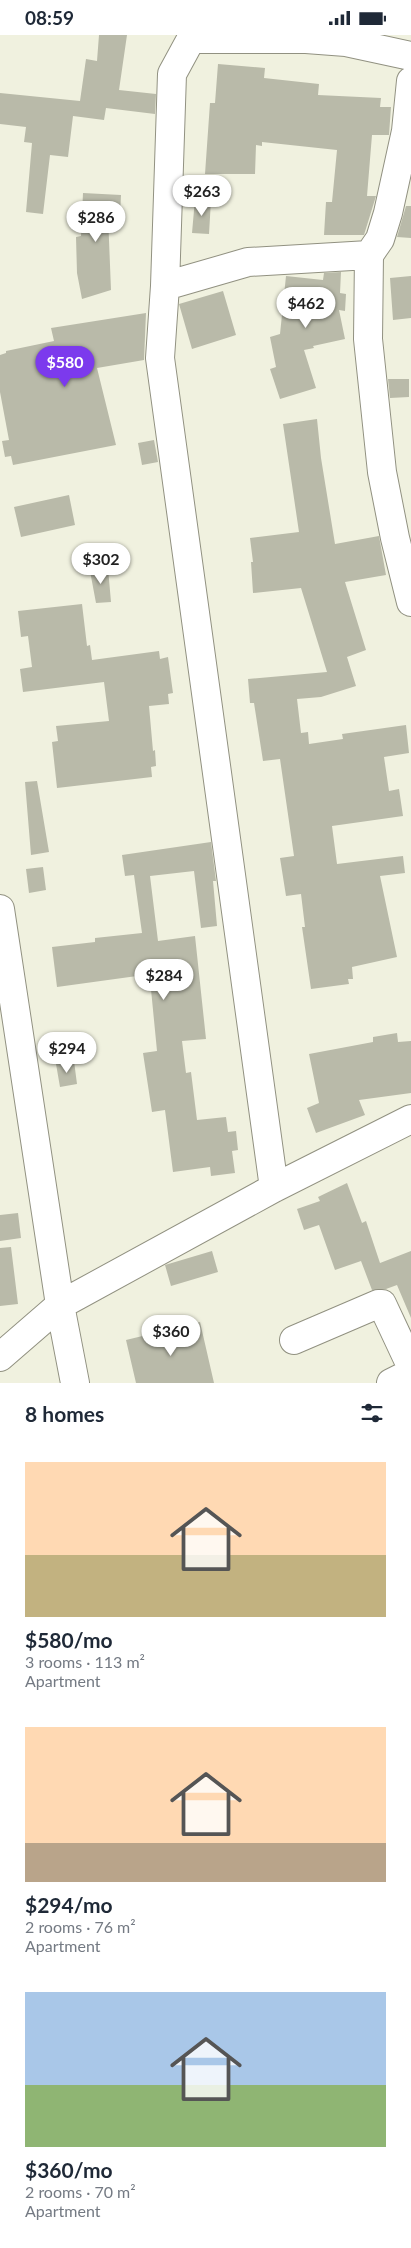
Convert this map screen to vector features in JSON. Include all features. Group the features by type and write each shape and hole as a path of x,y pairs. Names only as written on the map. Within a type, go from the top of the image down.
{"street":[{"path":"274,1188 160,358 165,286 172,74 190,37 306,39 346,42 411,56"},
{"path":"411,81 406,131 388,213 380,239 369,255 368,339 382,472 395,538 411,602"},
{"path":"165,286 248,262 369,255"},
{"path":"0,909 60,1305 75,1383"},
{"path":"0,1357 60,1305 274,1188 411,1119"},
{"path":"294,1340 378,1304 382,1304 411,1366"},
{"path":"391,1383 411,1373"}],"building":[{"path":"99,35 127,35 119,90 156,94 155,114 106,108 104,120 73,116 68,157 50,155 43,214 26,212 32,143 24,142 26,127 0,124 0,93 80,101 86,59 97,61"},
{"path":"218,64 265,68 264,78 319,84 318,95 381,98 380,107 391,107 389,135 372,135 367,196 376,196 364,235 324,235 326,202 332,202 337,150 262,142 262,146 256,145 255,174 205,174 210,103 215,103"},
{"path":"83,193 121,195 120,216 108,215 111,290 82,299 77,273 76,237 81,236"},
{"path":"195,199 211,200 209,234 192,233"},
{"path":"406,206 411,206 411,238 397,237"},
{"path":"341,272 340,293 346,294 345,311 339,310 345,339 313,346 314,348 304,350 316,388 280,399 270,369 276,367 270,337 280,334 286,276 323,280 324,273"},
{"path":"411,276 411,318 393,320 390,278"},
{"path":"223,291 236,335 192,349 179,304"},
{"path":"146,313 144,360 97,368 116,445 13,465 11,456 5,457 2,441 9,440 0,392 0,355 6,353 6,351 54,341 51,328"},
{"path":"388,379 409,379 409,397 390,398"},
{"path":"317,419 321,458 335,544 379,536 386,575 345,582 366,650 347,657 356,686 321,697 297,699 301,733 308,732 309,744 343,739 342,734 406,725 409,753 384,757 389,791 399,789 403,816 332,826 337,864 403,856 405,873 380,876 397,957 352,967 353,979 348,979 349,984 311,989 302,927 305,927 301,894 286,896 280,858 294,856 280,759 263,761 254,703 250,703 248,679 327,672 301,588 253,593 251,562 253,562 250,538 299,532 283,424"},
{"path":"154,440 158,462 142,465 138,443"},
{"path":"69,495 75,525 21,537 14,507"},
{"path":"108,568 111,602 96,603 90,571"},
{"path":"82,604 87,646 90,645 92,660 159,651 160,659 168,657 173,693 168,694 169,704 149,706 156,766 151,767 152,777 57,788 52,742 58,741 56,726 109,721 104,682 23,692 20,669 32,667 28,636 21,637 18,611"},
{"path":"37,781 49,852 31,855 25,782"},
{"path":"211,842 216,881 213,881 217,926 201,928 194,871 150,876 158,941 195,936 206,1039 182,1041 186,1073 191,1072 197,1120 226,1117 228,1132 236,1131 238,1150 232,1151 235,1173 211,1176 210,1167 173,1172 165,1110 152,1112 143,1053 157,1051 150,979 138,981 137,976 57,987 52,947 95,942 95,938 142,933 134,875 125,876 122,855"},
{"path":"43,867 46,890 29,893 26,869"},
{"path":"397,1033 398,1042 411,1041 411,1093 359,1100 365,1115 316,1133 307,1108 319,1103 309,1054 373,1042 373,1037"},
{"path":"74,1061 77,1084 60,1087 56,1064"},
{"path":"347,1183 362,1223 366,1221 380,1263 411,1251 411,1318 397,1285 386,1289 372,1290 361,1261 335,1270 319,1225 304,1230 297,1209 320,1201 318,1197"},
{"path":"18,1213 21,1238 0,1241 0,1215"},
{"path":"11,1247 18,1304 0,1306 0,1248"},
{"path":"212,1251 218,1272 171,1286 165,1265"},
{"path":"200,1322 214,1383 136,1383 126,1340"}]}
